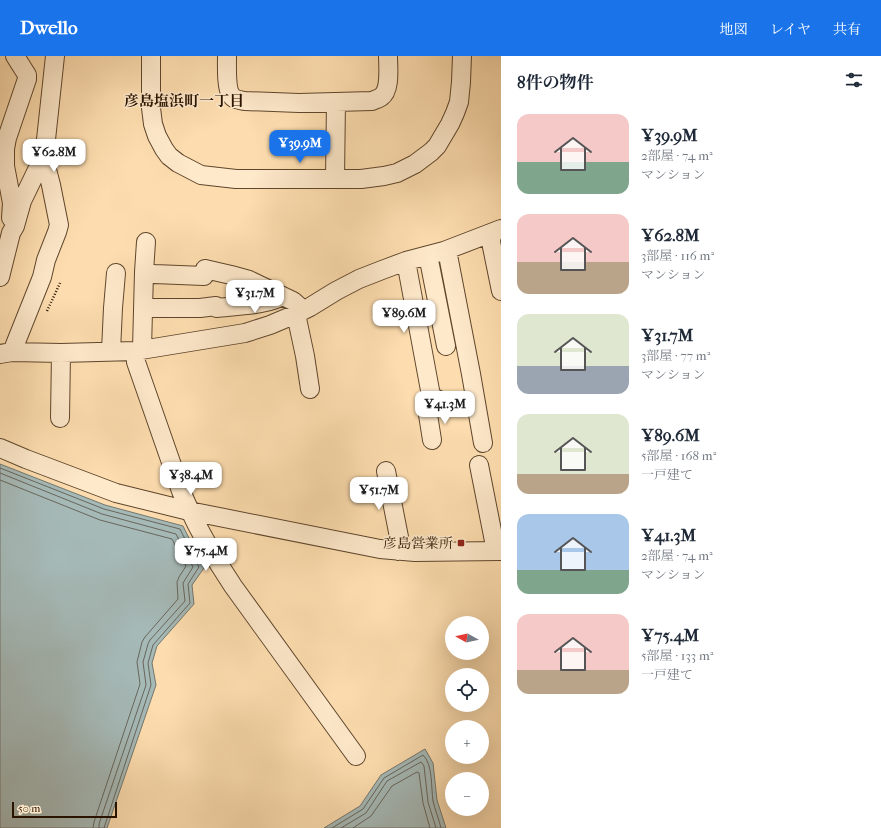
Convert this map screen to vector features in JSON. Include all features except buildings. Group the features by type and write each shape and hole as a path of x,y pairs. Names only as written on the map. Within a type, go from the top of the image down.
{"street":[{"path":"0,277 11,233 12,203 5,166 5,149 7,138 27,79 27,75 15,56"},
{"path":"11,233 15,226 22,201 44,158 55,56"},
{"path":"151,56 151,108 153,124 164,149 169,156 178,163 201,175 224,178 361,179 397,173 415,164 437,146 456,113 459,102 462,56"},
{"path":"227,56 227,81 230,94 238,100 300,103 372,101 381,97 387,88 388,56"},
{"path":"335,178 336,102"},
{"path":"44,158 59,225 46,260 42,277 6,353 61,353 138,350 237,335 270,325 300,312 336,291 382,270 447,250 497,231"},
{"path":"497,231 491,242 501,291"},
{"path":"146,242 142,308 136,362 189,511 216,560 233,586 356,756"},
{"path":"447,250 483,443"},
{"path":"428,255 446,346"},
{"path":"406,262 435,400 426,402 432,440"},
{"path":"144,272 154,274 204,276 205,269 249,280 293,301 300,312 310,389"},
{"path":"111,351 116,274"},
{"path":"142,308 200,308 216,306 216,308 259,303 278,299 281,296"},
{"path":"60,418 61,353"},
{"path":"0,448 116,493 189,511 380,549 415,552 498,551 480,465"},
{"path":"386,471 399,537 398,551"}],"water":[{"path":"0,464 105,505 183,526 204,568 192,585 194,604 157,646 152,663 156,685 107,828 0,828"},
{"path":"425,749 433,763 437,800 446,828 324,828 360,806 381,775"}],"place":[{"name":"彦島営業所","path":"461,543"}],"district":[{"name":"彦島塩浜町一丁目","path":"184,101"}]}
